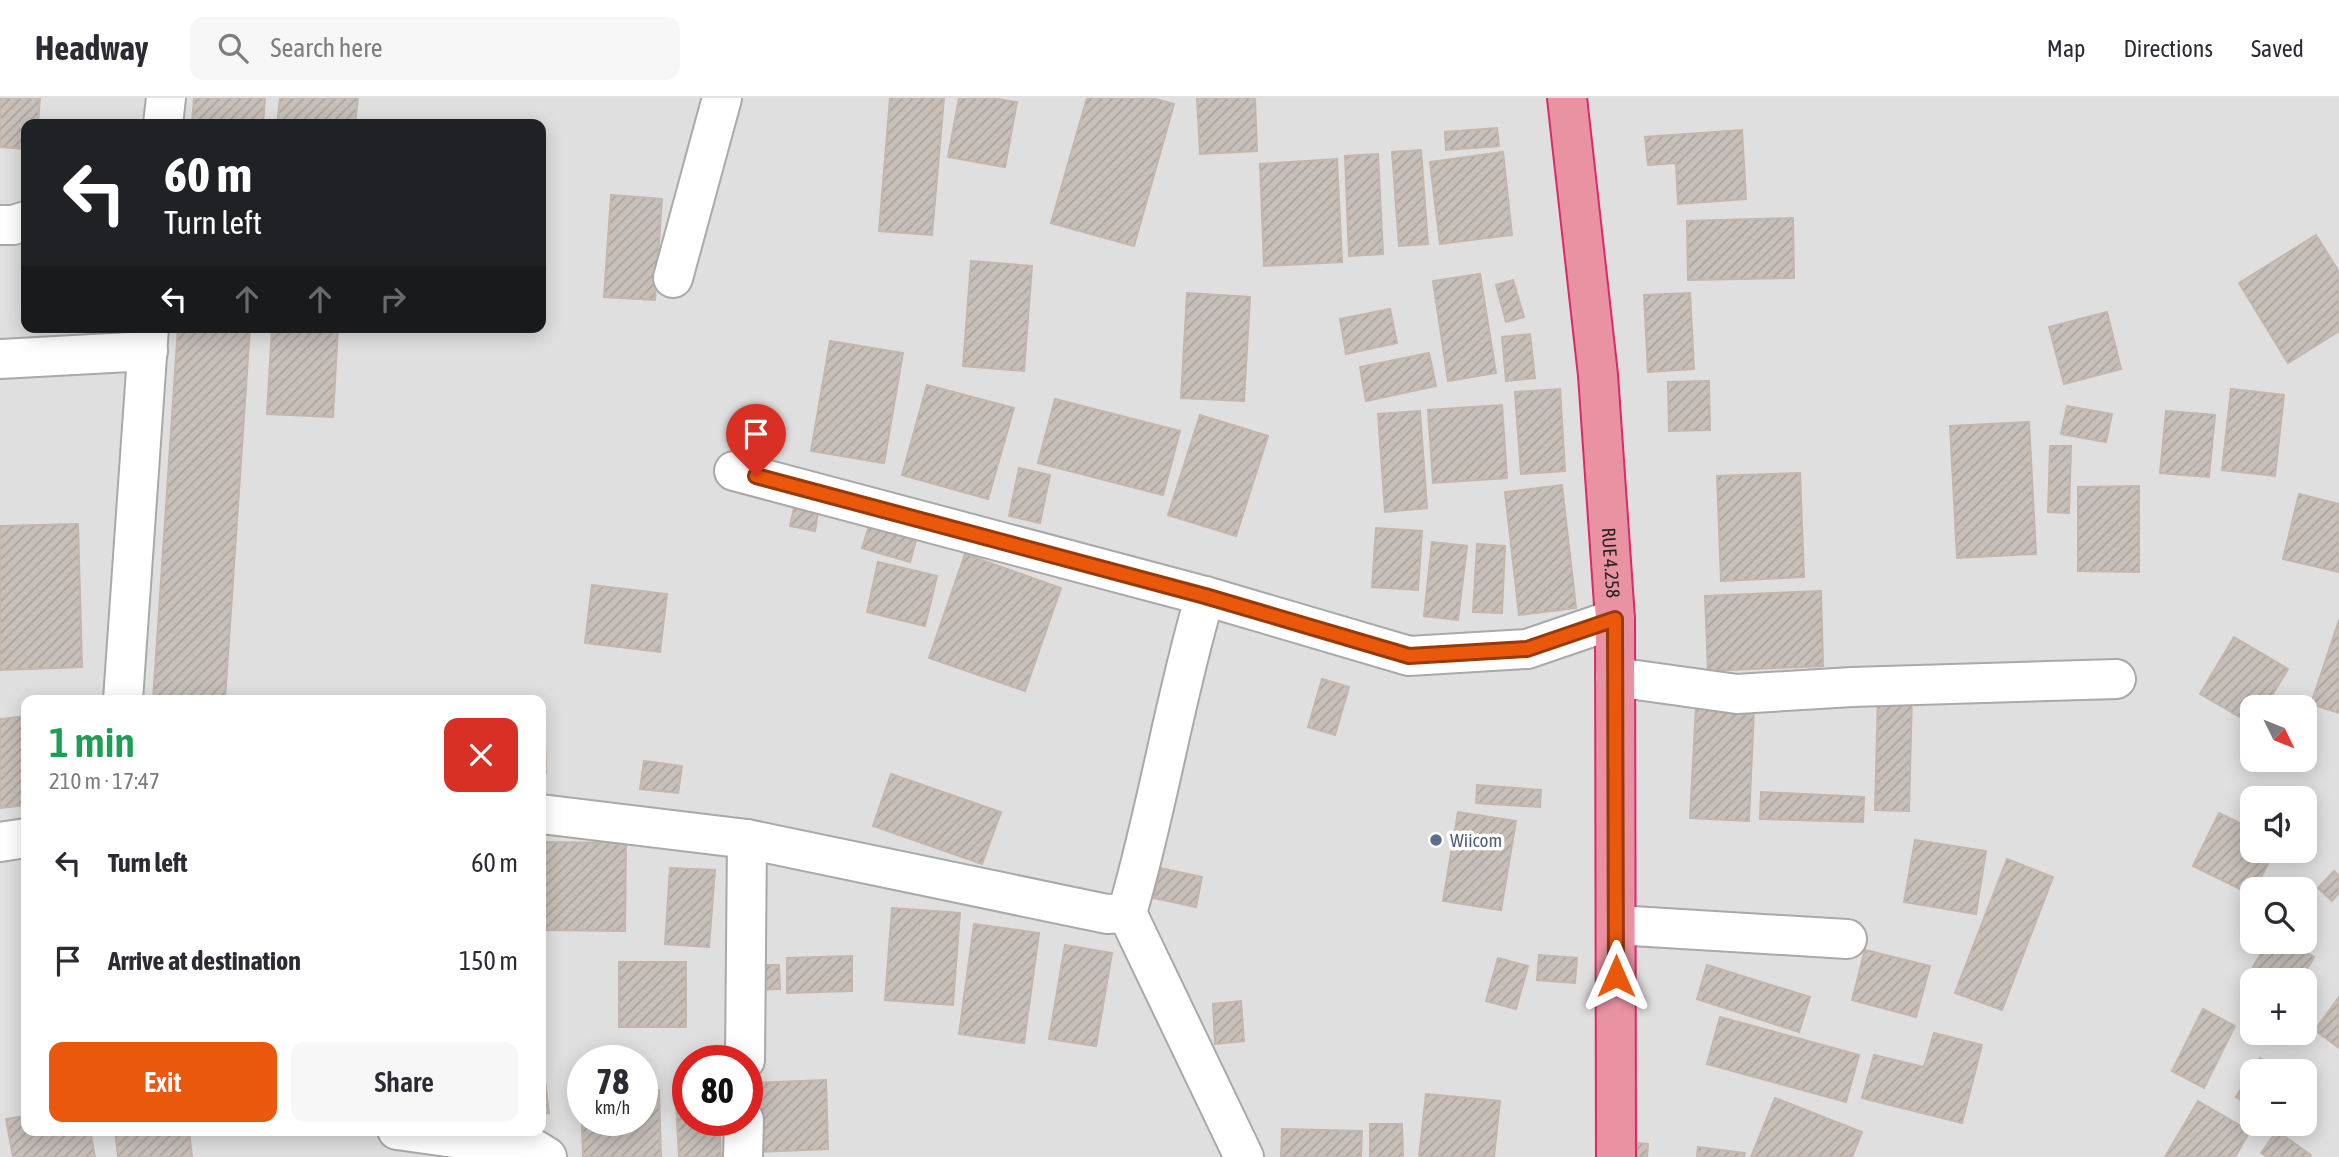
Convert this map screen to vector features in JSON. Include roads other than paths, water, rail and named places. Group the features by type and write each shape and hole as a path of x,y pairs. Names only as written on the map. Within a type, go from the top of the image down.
{"highway":[{"name":"RUE 4.258","path":"1567,98 1598,375 1615,619 1616,1157"}],"street":[{"path":"164,119 166,98"},
{"path":"673,278 722,98"},
{"path":"0,225 21,223"},
{"path":"0,359 148,339 123,695"},
{"path":"734,471 1205,596 1409,656 1527,649 1615,619"},
{"path":"1205,596 1190,648 1159,793 1127,913 1244,1157"},
{"path":"1615,677 1737,694 1852,687 2116,679"},
{"path":"546,815 747,839 1107,914 1127,913"},
{"path":"0,842 21,839"},
{"path":"745,1045 747,839"},
{"path":"1616,925 1847,939"},
{"path":"384,1136 386,1157"},
{"path":"440,1136 534,1149 547,1157"},
{"path":"743,1157 744,1136"}],"place":[{"name":"Wiicom","path":"1436,840"}]}
